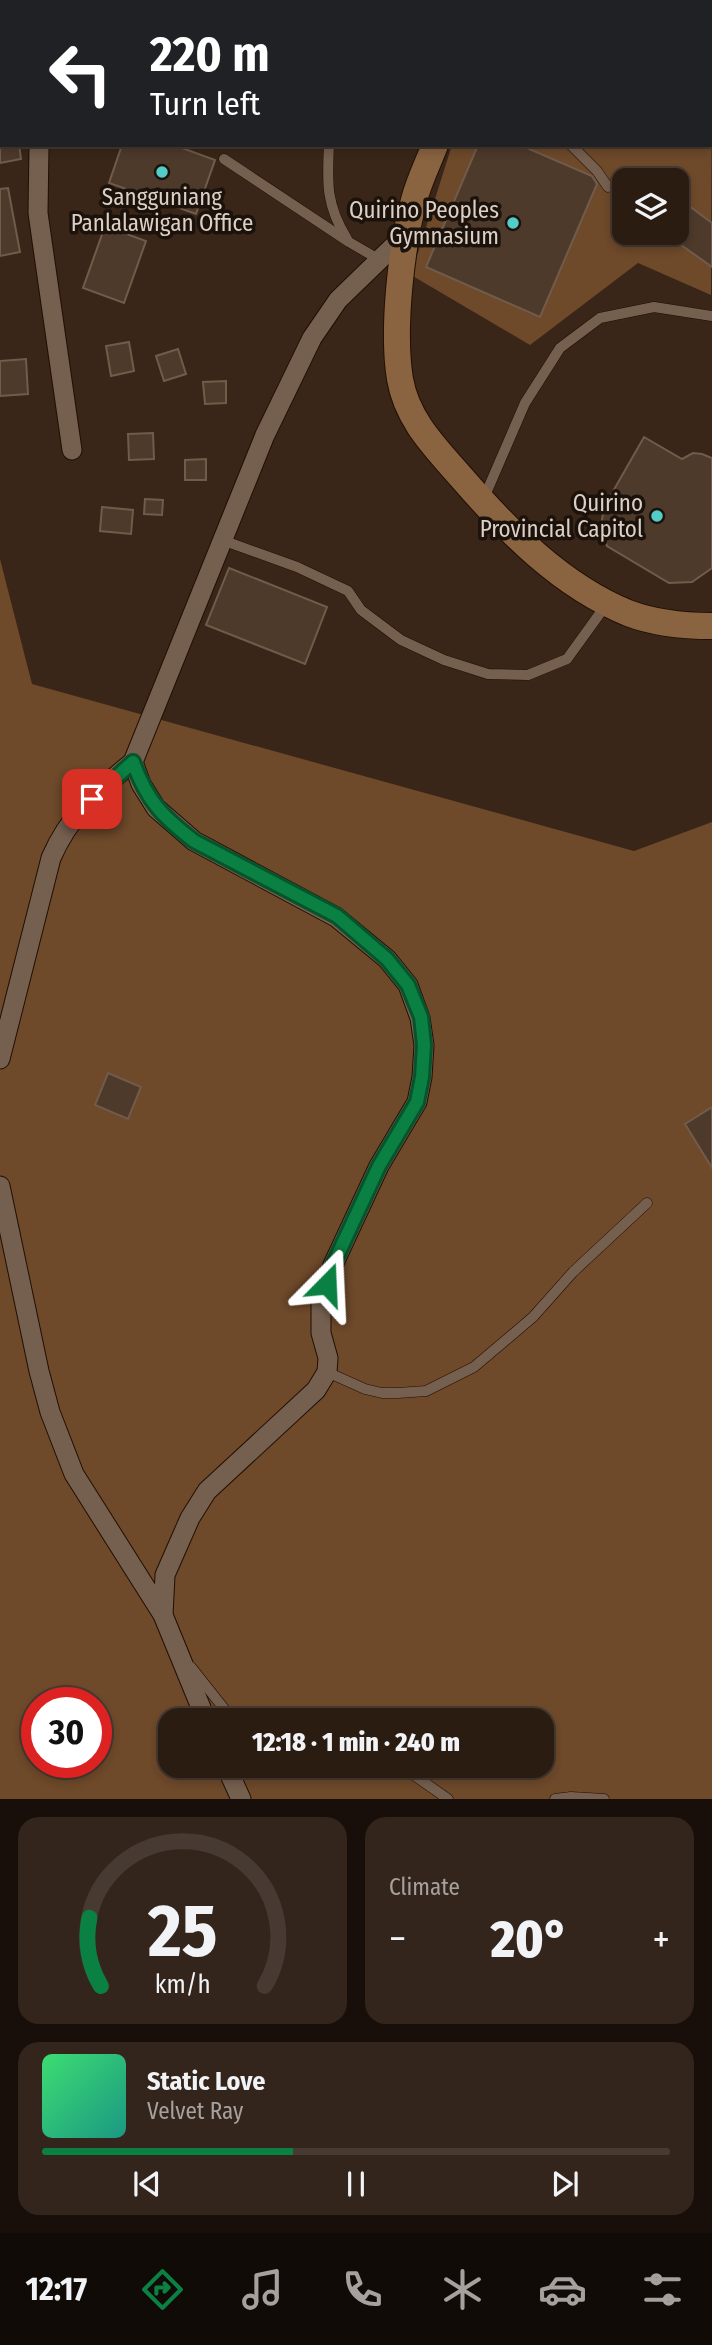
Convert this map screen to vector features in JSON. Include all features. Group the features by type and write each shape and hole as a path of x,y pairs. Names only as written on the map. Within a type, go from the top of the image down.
{"street":[{"path":"39,147 38,213 72,450"},
{"path":"434,147 414,197 405,235 397,335 400,381 418,428 519,541 581,588 629,613 657,620 712,626"},
{"path":"0,1059 51,858 61,834 107,783 133,762 265,435 312,338 338,300 405,235"},
{"path":"133,762 141,785 156,807 194,841 337,916 387,959 408,985 421,1017 424,1045 417,1102 379,1166 333,1265 321,1303 321,1333 328,1358 327,1372 316,1390 207,1491 190,1518 164,1575 163,1615"},
{"path":"0,1186 50,1412 74,1474 163,1615 201,1708"},
{"path":"231,1778 241,1799"}],"lane":[{"path":"329,147 327,186 336,221 349,242"},
{"path":"573,147 608,187"},
{"path":"224,159 380,260"},
{"path":"482,502 524,403 560,348 600,318 654,307 712,316"},
{"path":"222,540 297,567 348,591 361,610 401,640 444,660 488,674 528,675 567,659 608,602"},
{"path":"327,1372 365,1389 398,1393 426,1391 474,1367 533,1317 573,1272 647,1203"},
{"path":"177,1650 223,1708"},
{"path":"418,1778 448,1799"},
{"path":"555,1799 604,1799"}],"shaded area":[{"path":"451,147 712,147 711,295 638,263 530,345 411,275"},
{"path":"0,559 32,684 634,851 712,822 712,1799 0,1799"}],"building":[{"path":"0,147 19,147 21,159 0,163"},
{"name":"Sangguniang Panlalawigan Office","path":"121,147 179,147 215,160 196,214 109,183"},
{"name":"Quirino Peoples Gymnasium","path":"477,147 525,147 592,176 597,184 540,317 426,267"},
{"path":"8,188 20,252 0,256 0,189"},
{"path":"689,206 712,223 712,267 681,245 689,245"},
{"path":"105,226 146,241 124,303 83,288"},
{"path":"129,342 134,371 111,376 106,346"},
{"path":"178,349 186,374 164,381 156,356"},
{"path":"26,359 28,394 0,396 0,361"},
{"path":"226,381 226,403 205,404 203,382"},
{"path":"153,433 154,459 129,460 128,434"},
{"name":"Quirino Provincial Capitol","path":"644,437 682,459 693,453 712,458 712,568 692,582 669,583 607,546 601,526 604,507"},
{"path":"206,459 206,480 185,480 185,460"},
{"path":"145,499 163,500 162,515 144,514"},
{"path":"102,507 133,510 131,534 100,531"},
{"path":"229,568 327,607 305,664 206,625"},
{"path":"108,1073 141,1087 128,1119 95,1105"},
{"path":"712,1107 712,1168 685,1124"}],"place":[{"name":"Sangguniang Panlalawigan Office","path":"162,172"},
{"name":"Quirino Peoples Gymnasium","path":"513,223"},
{"name":"Quirino Provincial Capitol","path":"657,516"}],"route":[{"path":"92,799 133,762 141,785 156,807 175,826 194,841 337,916 387,959 408,985 421,1017 424,1045 417,1102 379,1166 333,1265 327,1284"}]}
